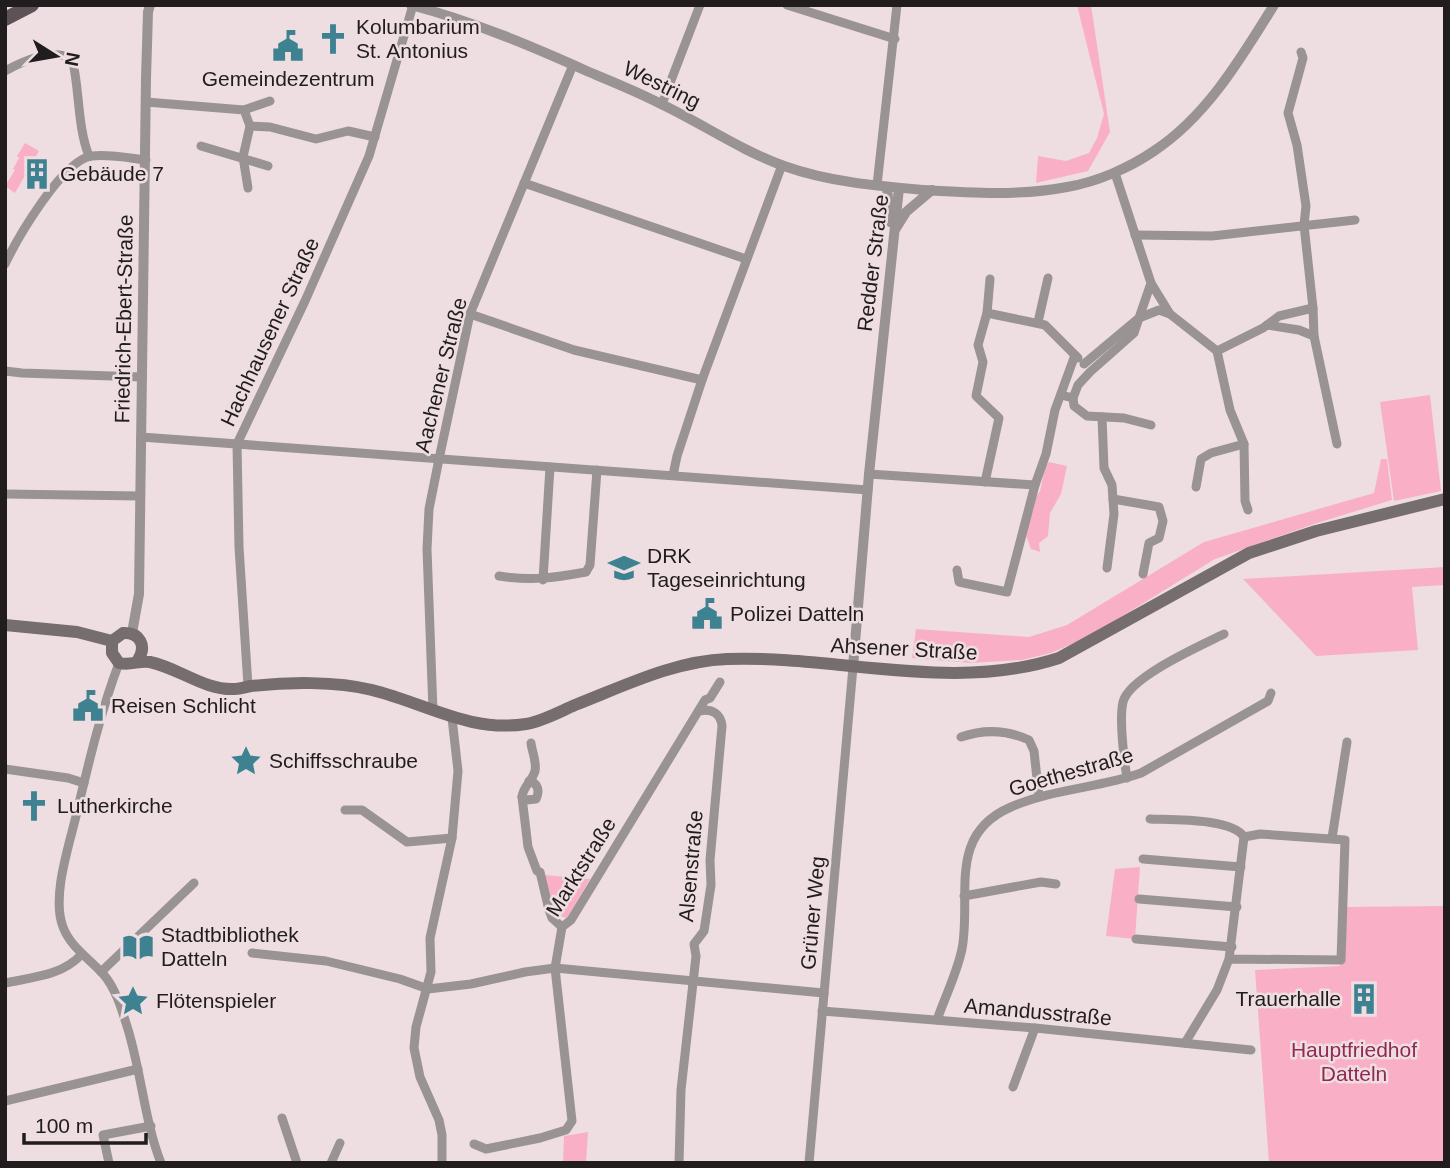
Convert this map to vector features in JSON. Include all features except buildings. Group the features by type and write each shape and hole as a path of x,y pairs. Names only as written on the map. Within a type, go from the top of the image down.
{"main road":[{"path":"5,19 32,5"},
{"name":"Ahsener Straße","path":"141,655 202,683 232,689 248,686 344,684 373,690 452,718 486,726 527,724 657,673 706,661 761,659 961,673 998,671 1033,666 1082,647 1248,553 1316,531 1445,499"},
{"path":"5,625 76,632 112,641"},
{"path":"123,633 132,633 141,639 141,655 129,664 120,663 112,653 112,641 123,633"}],"street":[{"name":"Friedrich-Ebert-Straße","path":"132,633 139,594 146,102 150,5"},
{"name":"Westring","path":"412,5 492,30 573,65 662,104 727,141 782,165 839,180 888,187"},
{"name":"Hachhausener Straße","path":"248,686 237,444 305,301 369,156 412,5"},
{"path":"662,104 700,5"},
{"path":"787,5 895,39"},
{"path":"888,187 898,5"},
{"name":"Redder Straße","path":"853,667 892,237 888,187 975,194 1068,187 1115,173 1155,151 1186,125 1214,95 1274,5"},
{"path":"1301,51 1303,58 1287,113 1297,145 1306,206 1304,225 1314,336 1337,444"},
{"path":"5,71 24,60 64,55 72,58 77,78 84,145 89,156"},
{"name":"Aachener Straße","path":"433,711 427,549 429,509 470,314 573,65"},
{"path":"146,102 244,110 271,101"},
{"path":"244,110 250,126 243,157 248,188"},
{"path":"250,126 270,127 316,139 348,131 375,137"},
{"path":"201,146 268,166"},
{"path":"5,264 46,195 70,169 89,156 146,160"},
{"path":"673,475 702,380 782,165"},
{"path":"1115,173 1151,283 1170,314"},
{"path":"524,183 746,259"},
{"path":"892,237 906,212 932,190"},
{"path":"1135,235 1212,236 1355,220"},
{"path":"1038,322 1048,278"},
{"path":"985,482 999,418 976,396 983,362 978,345 987,313 990,279"},
{"path":"1139,318 1151,283"},
{"path":"1217,351 1279,316 1313,308"},
{"path":"1151,425 1124,418 1087,416 1074,406 1073,398 1087,368 1139,318 1159,310 1170,314 1217,351 1230,410 1244,444 1245,501 1248,510"},
{"path":"987,313 1045,325 1087,368"},
{"path":"470,314 574,350 702,380"},
{"path":"1267,325 1299,330 1314,336"},
{"path":"957,570 959,582 1007,592 1035,485 1046,454 1055,410 1075,355"},
{"path":"5,370 22,373 142,377"},
{"path":"1061,395 1073,398"},
{"path":"1102,417 1104,468 1112,485 1114,514 1107,568"},
{"path":"141,437 868,490"},
{"path":"1196,487 1201,459 1211,453 1244,444"},
{"path":"543,580 550,467"},
{"path":"499,576 543,580 586,572 590,565 597,470"},
{"path":"869,474 1035,485"},
{"path":"5,494 141,496"},
{"path":"1113,499 1159,507 1163,521 1159,538 1149,543 1143,574"},
{"path":"1127,778 1122,705 1126,693 1141,680 1224,634"},
{"path":"120,663 97,728 66,856 59,914 71,943 110,983 118,1001 161,1163"},
{"name":"Grüner Weg","path":"809,1163 853,667"},
{"name":"Marktstraße","path":"474,1144 486,1149 540,1138 566,1130 572,1121 555,968 562,927 571,920 720,682"},
{"name":"Goethestraße","path":"937,1020 961,950 964,874 969,853 978,832 986,823 1009,807 1039,797 1141,773 1268,701 1271,693"},
{"name":"Alsenstraße","path":"679,1163 681,1090 696,956 694,944 704,930 711,885 710,860 722,726 717,714 709,710 700,711"},
{"path":"442,1163 439,1120 420,1077 414,1048 416,1027 428,989 430,938 452,838 458,771 452,718"},
{"path":"961,737 979,731 1014,733 1029,740 1034,751 1039,797"},
{"path":"1332,838 1348,742"},
{"path":"531,743 536,762 534,774 523,790 522,797 528,847 537,871 540,872 552,918 562,927"},
{"path":"5,769 68,778 84,783"},
{"path":"522,797 526,800 536,799 537,787 529,781"},
{"path":"345,810 362,810 407,842 452,838"},
{"path":"1150,818 1226,825 1240,831 1244,837 1229,958 1217,990 1185,1044"},
{"path":"1229,958 1340,960 1345,840 1260,834 1244,837"},
{"path":"1143,859 1241,867"},
{"path":"964,897 1041,882 1056,884"},
{"path":"101,972 194,883"},
{"path":"1139,899 1237,907"},
{"path":"1136,939 1232,947"},
{"path":"251,953 326,961 400,979 428,989 555,968 824,993"},
{"path":"5,984 57,972 70,966 81,955"},
{"name":"Amandusstraße","path":"822,1011 1035,1028 1251,1050"},
{"path":"1013,1087 1035,1028"},
{"path":"5,1101 138,1069"},
{"path":"282,1118 297,1163"},
{"path":"109,1163 103,1135 151,1126"},
{"path":"331,1163 340,1143"}],"green space":[{"path":"1077,5 1091,5 1110,132 1088,171 1036,183 1038,156 1066,161 1089,153 1104,114"},
{"path":"25,143 39,151 15,193 5,186 15,170 13,169 19,158 17,156"},
{"path":"1430,395 1441,491 1394,501 1380,402"},
{"path":"1381,459 1387,459 1392,500 1215,559 1090,636 1051,653 1022,660 970,663 912,658 916,629 1029,637 1067,625 1204,542 1374,493"},
{"path":"1049,462 1067,466 1061,494 1050,513 1048,536 1039,543 1040,552 1031,549 1025,533 1032,503 1040,491"},
{"path":"1445,567 1445,585 1412,587 1418,650 1316,656 1243,579"},
{"path":"1140,867 1135,939 1106,936 1115,869"},
{"path":"544,875 590,879 567,918 561,916 553,907"},
{"name":"Hauptfriedhof Datteln","path":"1445,906 1445,1163 1269,1163 1255,970 1340,966 1343,907"},
{"path":"588,1132 586,1163 563,1163 564,1136"}],"place":[{"name":"Kolumbarium St. Antonius","path":"333,39"},
{"name":"Gemeindezentrum","path":"288,46"},
{"name":"Gebäude 7","path":"37,174"},
{"name":"DRK Tageseinrichtung","path":"624,568"},
{"name":"Polizei Datteln","path":"707,614"},
{"name":"Reisen Schlicht","path":"88,706"},
{"name":"Schiffsschraube","path":"246,761"},
{"name":"Lutherkirche","path":"34,806"},
{"name":"Stadtbibliothek Datteln","path":"138,947"},
{"name":"Trauerhalle","path":"1364,999"},
{"name":"Flötenspieler","path":"133,1001"}]}
